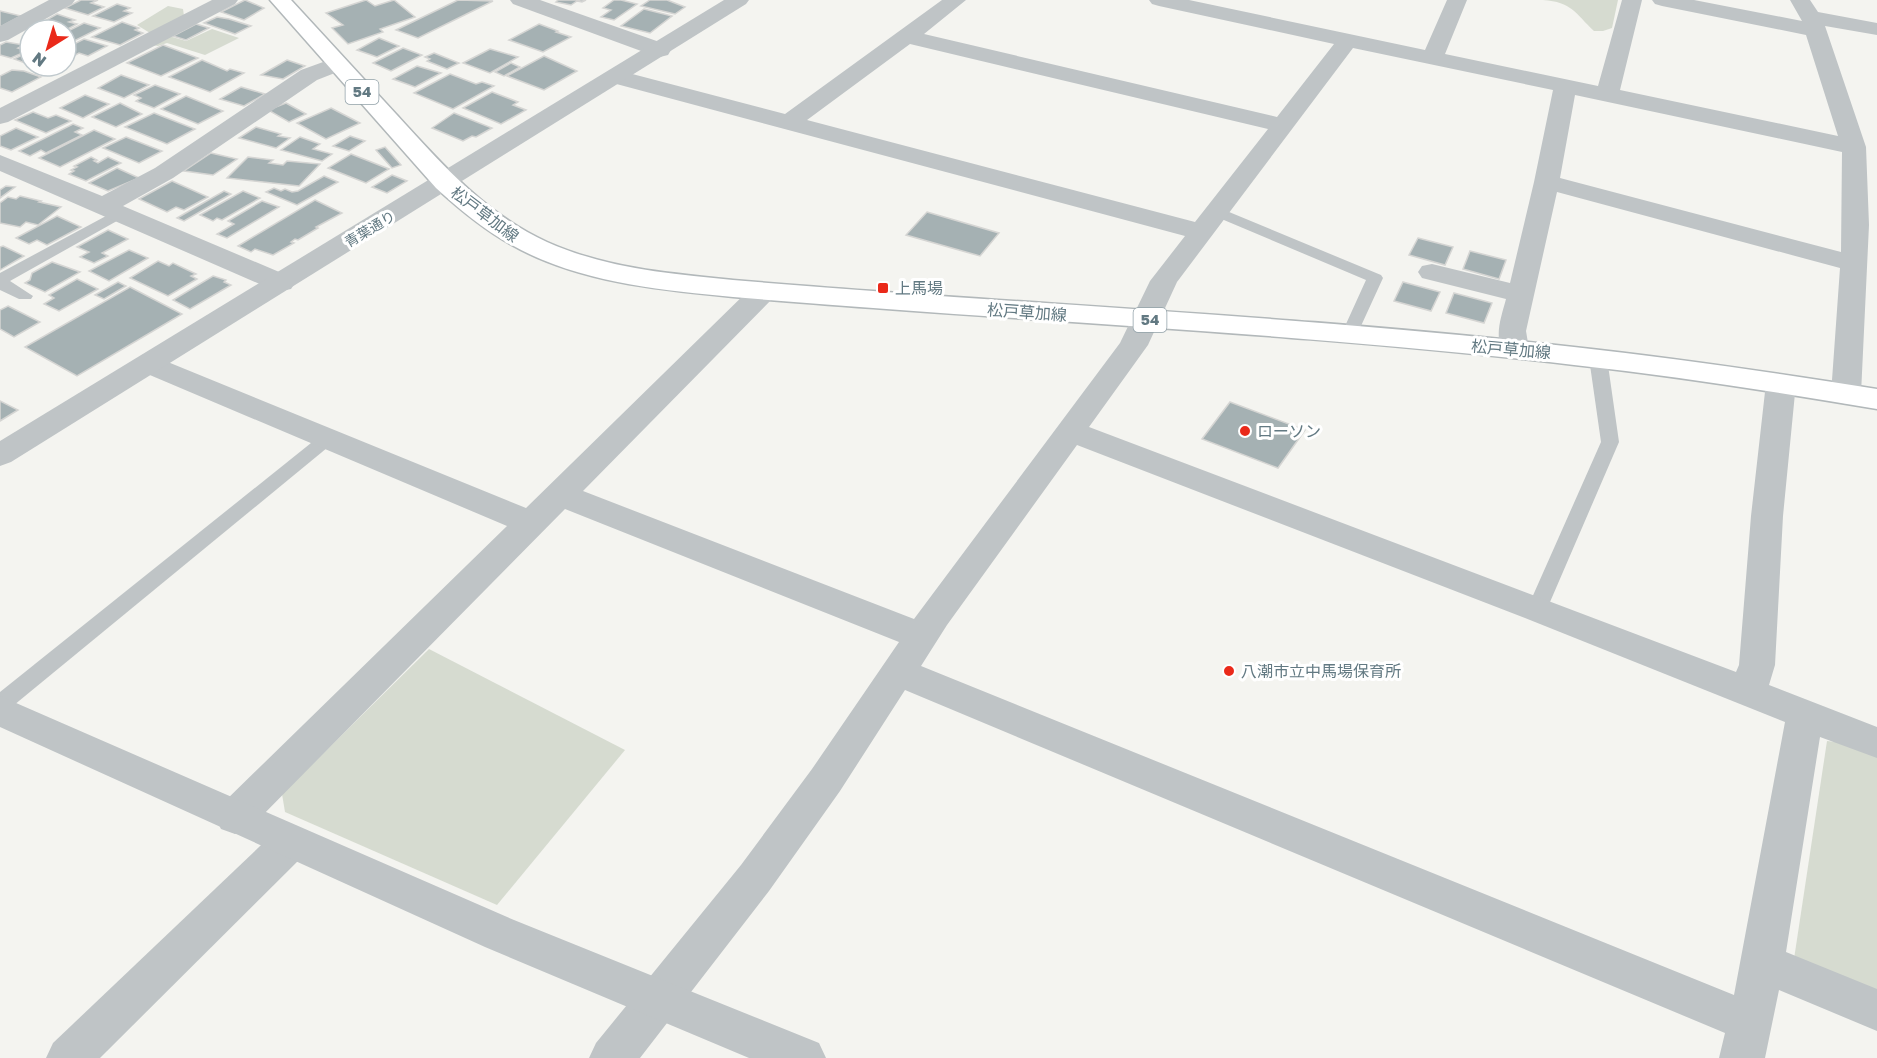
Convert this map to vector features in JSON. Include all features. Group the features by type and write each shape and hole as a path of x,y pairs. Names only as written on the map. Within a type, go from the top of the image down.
{"main road":[{"name":"松戸草加線","path":"279,0 445,183 504,231 528,245 576,262 675,283 1515,349 1694,369 1877,399"}],"street":[{"path":"0,35 65,0"},
{"path":"520,0 660,50"},
{"name":"青葉通り","path":"0,455 739,0"},
{"path":"788,123 956,0"},
{"path":"1159,0 1216,6 1348,40 1854,147"},
{"path":"1432,58 1457,0"},
{"path":"1607,95 1632,0"},
{"path":"1662,0 1809,16 1877,29"},
{"path":"181,2 219,4"},
{"path":"0,117 219,4"},
{"path":"1809,16 1854,147 1867,227 1853,263 1846,394"},
{"path":"906,36 1284,126"},
{"path":"612,1058 755,879 826,780 922,637 1134,345 1164,281 1348,40"},
{"path":"110,211 309,75 337,64"},
{"path":"617,77 1201,232"},
{"path":"1515,349 1512,331 1547,182 1565,86"},
{"path":"0,162 281,283"},
{"path":"1547,182 1853,263"},
{"path":"1432,272 1520,294"},
{"path":"234,817 562,495 764,291"},
{"path":"148,364 532,523"},
{"path":"1748,692 1757,665 1767,516 1781,383"},
{"path":"1070,431 1537,609 1877,743"},
{"path":"562,495 922,637"},
{"path":"899,672 1745,1040 1763,963 1805,716"},
{"path":"0,711 234,817 658,1002 804,1058"},
{"path":"69,1058 291,842"},
{"path":"1763,963 1877,1010"}],"lane":[{"path":"25,296 0,284 3,278 110,211"},
{"path":"1217,213 1375,278 1353,320 1349,335"},
{"path":"1537,609 1610,442 1598,358"},
{"path":"0,704 327,439"}],"shaded area":[{"path":"1543,0 1618,0 1612,28 1594,31 1567,6"},
{"path":"168,6 183,9 184,16 150,33 137,25"},
{"path":"212,29 239,38 205,55 167,43 152,45 169,36 186,41"},
{"path":"429,649 625,750 497,905 285,812 282,794"},
{"path":"1827,741 1845,743 1877,756 1877,997 1794,959"}],"building":[{"path":"81,0 98,0 91,3 104,7 88,15 65,8"},
{"path":"245,0 264,8 244,20 221,12"},
{"path":"366,0 375,6 394,0 415,17 380,29 383,32 348,44 332,28 343,25 326,13"},
{"path":"458,0 493,1 418,38 396,30"},
{"path":"558,0 586,0 577,1 571,5 556,2"},
{"path":"614,0 637,4 614,20 601,17 611,10 603,8"},
{"path":"650,0 667,0 685,7 675,14 641,6"},
{"path":"117,4 130,8 124,11 132,13 114,22 93,16"},
{"path":"644,9 672,16 650,33 621,26"},
{"path":"0,11 21,16 0,27"},
{"path":"57,14 69,18 50,18"},
{"path":"217,17 251,26 235,34 204,23"},
{"path":"122,22 139,28 135,30 143,33 120,45 92,37"},
{"path":"84,23 100,28 78,39 78,26"},
{"path":"196,24 209,28 186,40 173,36"},
{"path":"539,24 571,37 543,52 509,40"},
{"path":"379,38 399,46 377,57 357,50"},
{"path":"84,39 107,46 88,56 78,54 78,42"},
{"path":"6,42 18,44 18,55 11,58 0,55 0,45"},
{"path":"163,45 198,58 161,76 127,63"},
{"path":"403,48 422,55 391,71 373,63"},
{"path":"490,49 518,57 490,73 463,63"},
{"path":"434,53 459,63 447,69 427,61 430,59 425,57"},
{"path":"544,56 577,71 544,90 507,76"},
{"path":"202,60 227,71 230,69 244,73 210,92 169,77"},
{"path":"287,60 305,66 283,79 261,75"},
{"path":"511,63 520,67 504,76 495,72"},
{"path":"417,66 441,73 415,87 393,79"},
{"path":"12,70 18,70 18,78 39,78 12,92 0,88 0,76"},
{"path":"450,74 476,84 482,82 494,86 453,109 414,93"},
{"path":"121,75 149,85 124,98 98,88"},
{"path":"155,85 180,94 154,108 136,101 141,98 134,95"},
{"path":"241,87 265,94 244,106 220,99"},
{"path":"492,92 518,102 513,105 526,110 501,124 463,108"},
{"path":"85,95 109,104 83,118 60,108"},
{"path":"186,96 223,111 198,124 161,109"},
{"path":"120,103 142,114 116,127 92,117"},
{"path":"286,103 306,114 289,122 268,110"},
{"path":"331,108 360,123 326,139 297,123"},
{"path":"33,112 48,118 56,115 71,121 46,133 15,120"},
{"path":"154,113 195,129 167,144 125,127"},
{"path":"454,113 492,128 463,141 432,128"},
{"path":"73,124 83,128 75,132 82,135 46,153 41,150 30,156 19,151"},
{"path":"256,127 290,138 276,148 239,138"},
{"path":"16,128 38,137 11,150 0,146 0,136"},
{"path":"94,130 115,139 60,167 39,158"},
{"path":"350,136 365,141 349,151 333,146"},
{"path":"126,137 162,151 139,163 103,148"},
{"path":"300,137 320,144 313,149 332,154 322,161 281,150"},
{"path":"385,147 401,165 392,168 376,150"},
{"path":"211,153 237,159 213,175 184,171"},
{"path":"351,154 389,169 366,183 328,168"},
{"path":"91,157 98,163 108,157 121,163 86,181 69,174 77,167 74,166"},
{"path":"248,157 273,160 269,163 283,165 287,161 320,164 299,186 227,178"},
{"path":"117,168 139,178 108,191 89,183"},
{"path":"392,175 407,181 387,193 372,187"},
{"path":"324,176 338,182 297,205 266,192 274,188 281,191 285,189 292,192 298,191"},
{"path":"172,181 208,197 184,210 176,207 167,212 139,199"},
{"path":"6,186 15,187 0,198 0,190"},
{"path":"224,191 231,194 184,221 177,218"},
{"path":"243,191 260,198 222,220 217,218 213,221 200,215"},
{"path":"20,196 61,207 38,225 26,222 20,227 0,223 0,203 8,197 16,199"},
{"path":"315,200 342,213 298,240 295,239 291,242 294,243 273,255 255,249 251,252 238,246"},
{"path":"262,201 279,207 227,238 217,234 234,224 228,221"},
{"path":"927,212 999,233 980,256 906,235"},
{"path":"57,216 81,227 47,245 37,240 29,244 16,238"},
{"path":"108,230 128,239 102,253 108,256 94,263 80,257 89,252 77,247"},
{"path":"1418,238 1453,247 1445,265 1409,255"},
{"path":"3,246 24,256 0,270 0,247"},
{"path":"129,250 148,258 109,281 89,271"},
{"path":"1470,251 1506,260 1499,279 1463,269"},
{"path":"158,261 169,266 173,263 196,274 191,276 197,279 168,296 130,278"},
{"path":"52,262 80,272 45,292 25,283 30,280 32,273"},
{"path":"213,276 226,280 224,282 231,285 190,309 173,300"},
{"path":"77,279 98,289 59,311 44,304 54,298 49,295"},
{"path":"118,282 126,286 104,299 95,295"},
{"path":"1403,282 1440,292 1431,311 1394,301"},
{"path":"130,287 182,314 77,376 25,347"},
{"path":"1454,293 1492,303 1484,323 1446,313"},
{"path":"8,306 40,322 14,337 0,329 0,310"},
{"path":"0,401 18,410 0,421"},
{"path":"1230,402 1305,430 1278,468 1202,439"}],"place":[{"name":"上馬場","path":"883,288"},
{"name":"ローソン","path":"1245,431"},
{"name":"八潮市立中馬場保育所","path":"1229,671"}]}
